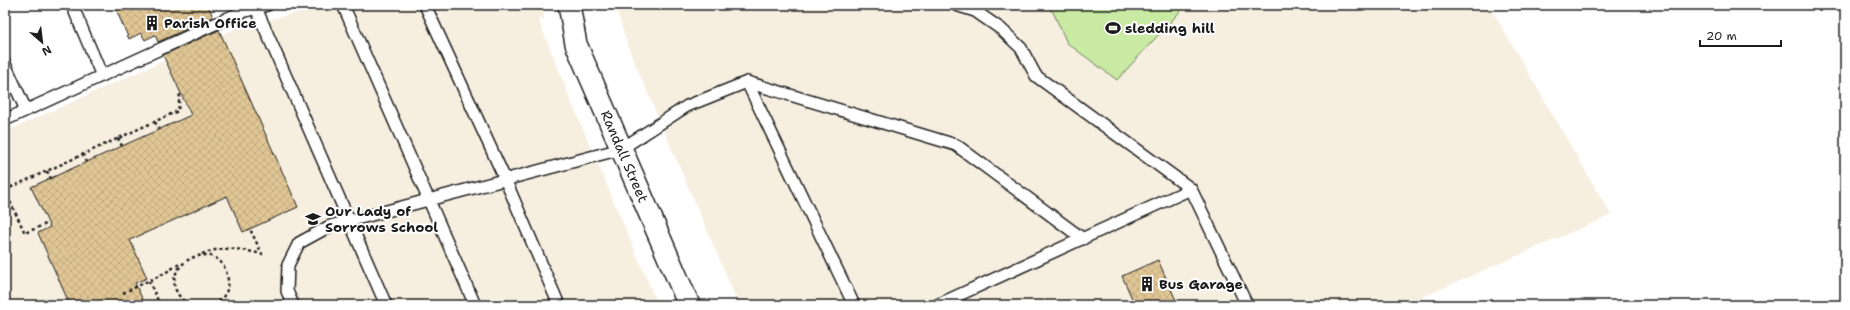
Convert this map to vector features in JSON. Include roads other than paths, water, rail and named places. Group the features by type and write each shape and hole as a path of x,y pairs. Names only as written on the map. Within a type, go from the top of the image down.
{"street":[{"name":"Randall Street","path":"569,5 576,44 689,305"}],"lane":[{"path":"72,5 102,76"},
{"path":"343,5 475,305"},
{"path":"425,5 505,179 559,305"},
{"path":"956,5 975,11 1001,29 1021,48 1036,76 1191,189 1247,305"},
{"path":"5,120 239,13 262,6 348,221 386,305"},
{"path":"5,64 26,110"},
{"path":"747,82 854,305"},
{"path":"293,305 287,291 288,265 300,243 330,226 621,149 687,106 747,82 956,145 1083,239"},
{"path":"937,305 1191,189"}],"place":[{"name":"Parish Office","path":"152,23"},
{"name":"sledding hill","path":"1113,28"},
{"name":"Our Lady of Sorrows School","path":"313,219"},
{"name":"Bus Garage","path":"1147,284"}]}
